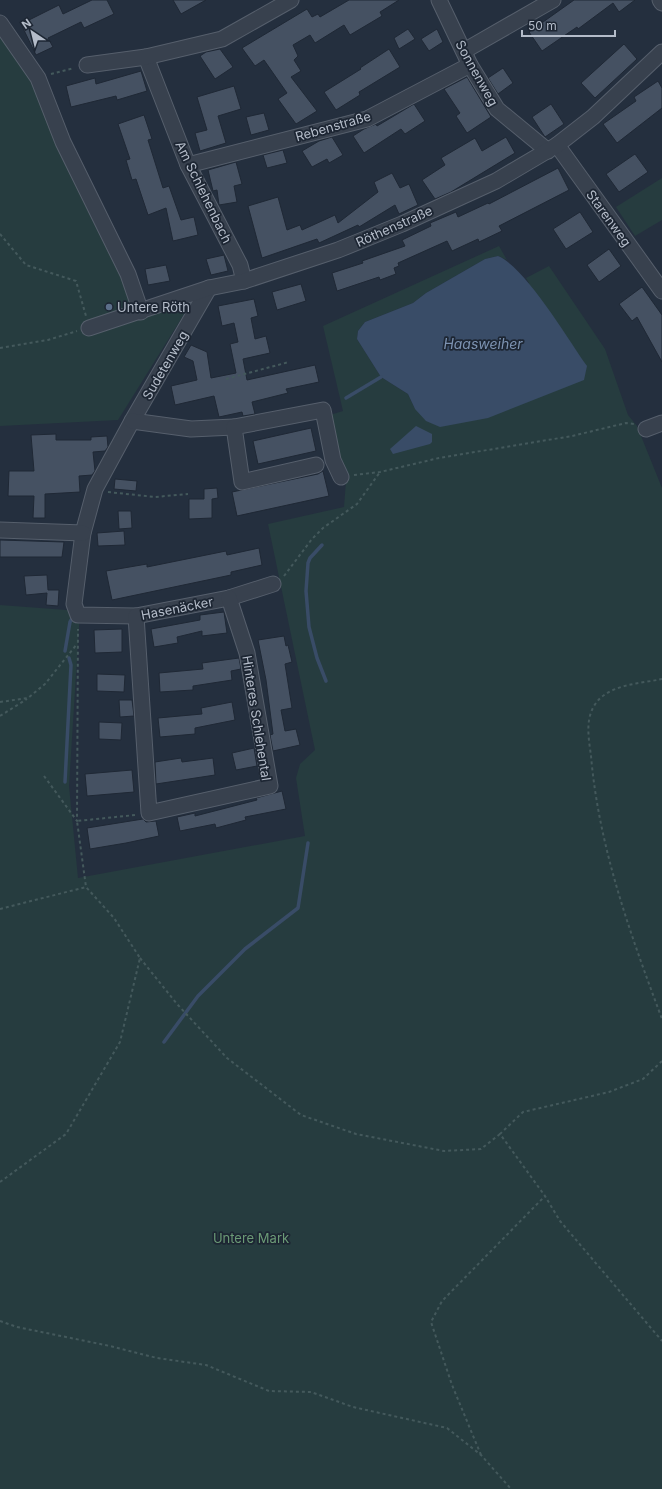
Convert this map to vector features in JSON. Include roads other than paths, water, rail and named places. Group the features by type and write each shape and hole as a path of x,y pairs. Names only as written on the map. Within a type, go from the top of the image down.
{"street":[{"path":"87,65 146,58 222,39 291,0"},
{"name":"Sonnenweg","path":"439,0 470,65 497,109 552,148"},
{"path":"464,51 553,0"},
{"path":"0,23 38,78 63,142 128,274 141,312"},
{"name":"Röthenstraße","path":"89,328 141,312 209,288 244,281 338,250 402,224 496,181 552,148 593,117 662,52"},
{"name":"Am Schlehenbach","path":"146,58 188,165 240,265 244,281"},
{"name":"Rebenstraße","path":"188,165 367,119 470,65"},
{"name":"Starenweg","path":"552,148 659,283"},
{"name":"Sudetenweg","path":"78,615 74,604 83,533 95,489 132,421 209,288"},
{"path":"132,421 190,429 234,427 323,410 333,460 341,477"},
{"path":"646,429 662,423"},
{"path":"234,427 242,482 316,465"},
{"path":"0,530 83,533"},
{"name":"Hasenäcker","path":"78,615 136,616 230,598 273,584"},
{"name":"Hinteres Schlehental","path":"136,616 149,813 270,786 247,653 230,598"}],"water":[{"name":"Haasweiher","path":"498,256 509,263 521,274 558,322 587,366 584,380 488,418 440,427 426,421 415,409 408,394 381,377 357,339 358,331 365,322 413,303 426,293 485,259"},
{"path":"416,426 432,434 432,442 430,444 393,454 390,449"}],"waterway":[{"path":"346,398 381,377"},
{"path":"322,545 310,558 308,563 306,591 309,627 317,658 326,681"},
{"path":"65,651 70,622 73,617"},
{"path":"65,782 71,665 69,658"},
{"path":"164,1042 198,996 245,949 298,908 308,843"}],"place":[{"name":"Untere Röth","path":"109,307"}],"park label":[{"name":"Untere Mark","path":"251,1238"}]}
